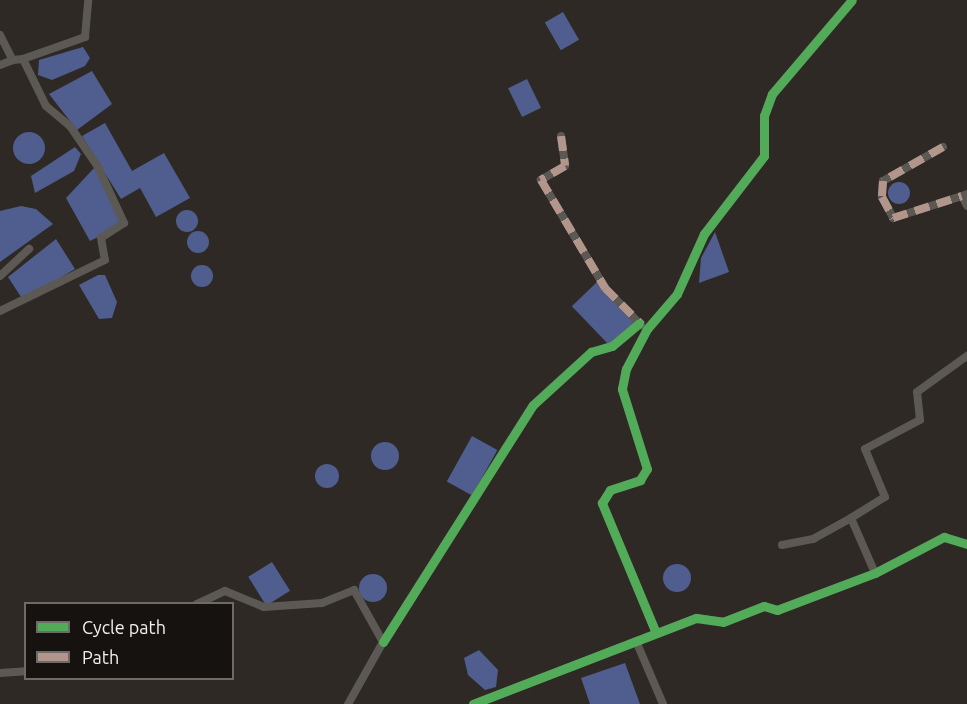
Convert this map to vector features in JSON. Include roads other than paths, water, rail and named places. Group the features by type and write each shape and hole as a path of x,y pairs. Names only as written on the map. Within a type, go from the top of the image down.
{"street":[{"path":"0,65 85,37 88,0"},
{"path":"348,704 383,642 533,405 591,352 612,346 643,326 677,294 704,234 764,156 764,116 772,93 852,0"},
{"path":"0,35 13,60"},
{"path":"0,311 105,260 101,238 124,223 110,186 70,126 46,106 23,58"},
{"path":"561,136 565,166 541,180 605,288 643,326"},
{"path":"944,147 883,181 882,197 893,218 964,195 967,206"},
{"path":"0,276 29,249"},
{"path":"643,326 622,389 647,469 640,480 610,490 602,503 656,633"},
{"path":"782,545 813,539 885,496 865,449 920,420 917,392 967,356"},
{"path":"851,518 875,573"},
{"path":"473,704 696,618 723,622 764,606 777,610 875,573 944,537 967,544"},
{"path":"199,602 225,591 264,607 322,603 354,590 383,642"},
{"path":"636,641 663,704"},
{"path":"0,674 24,671"}],"water":[{"path":"563,12 579,40 561,50 545,22"},
{"path":"83,47 90,58 85,66 52,80 38,75 39,60"},
{"path":"92,71 112,104 77,130 49,94"},
{"path":"527,79 541,108 522,117 508,88"},
{"path":"105,123 132,171 164,153 190,198 156,217 140,188 121,199 82,136"},
{"path":"29,132 40,137 45,148 40,159 29,164 18,159 13,148 18,137"},
{"path":"75,147 81,154 74,171 35,193 31,176"},
{"path":"95,167 122,225 90,241 66,198"},
{"path":"895,182 903,182 910,189 910,197 903,204 895,204 888,197 888,189"},
{"path":"21,206 36,209 53,224 0,262 0,211"},
{"path":"187,210 195,213 198,221 195,229 187,232 179,229 176,221 179,213"},
{"path":"198,231 206,234 209,242 206,250 198,253 190,250 187,242 190,234"},
{"path":"715,232 729,272 699,283 701,258"},
{"path":"56,239 75,269 23,300 8,277"},
{"path":"202,265 210,268 213,276 210,284 202,287 194,284 191,276 194,268"},
{"path":"98,275 105,275 117,302 112,318 99,319 79,285"},
{"path":"597,282 635,322 610,346 572,306"},
{"path":"472,436 497,450 472,496 447,481"},
{"path":"385,442 395,446 399,456 395,466 385,470 375,466 371,456 375,446"},
{"path":"327,464 336,467 339,476 336,485 327,488 318,485 315,476 318,467"},
{"path":"272,562 290,591 266,606 248,577"},
{"path":"677,564 687,568 691,578 687,588 677,592 667,588 663,578 667,568"},
{"path":"373,574 383,578 387,588 383,598 373,602 363,598 359,588 363,578"},
{"path":"479,650 498,670 496,687 485,690 468,675 464,658"},
{"path":"625,663 640,704 590,704 581,678"}]}
